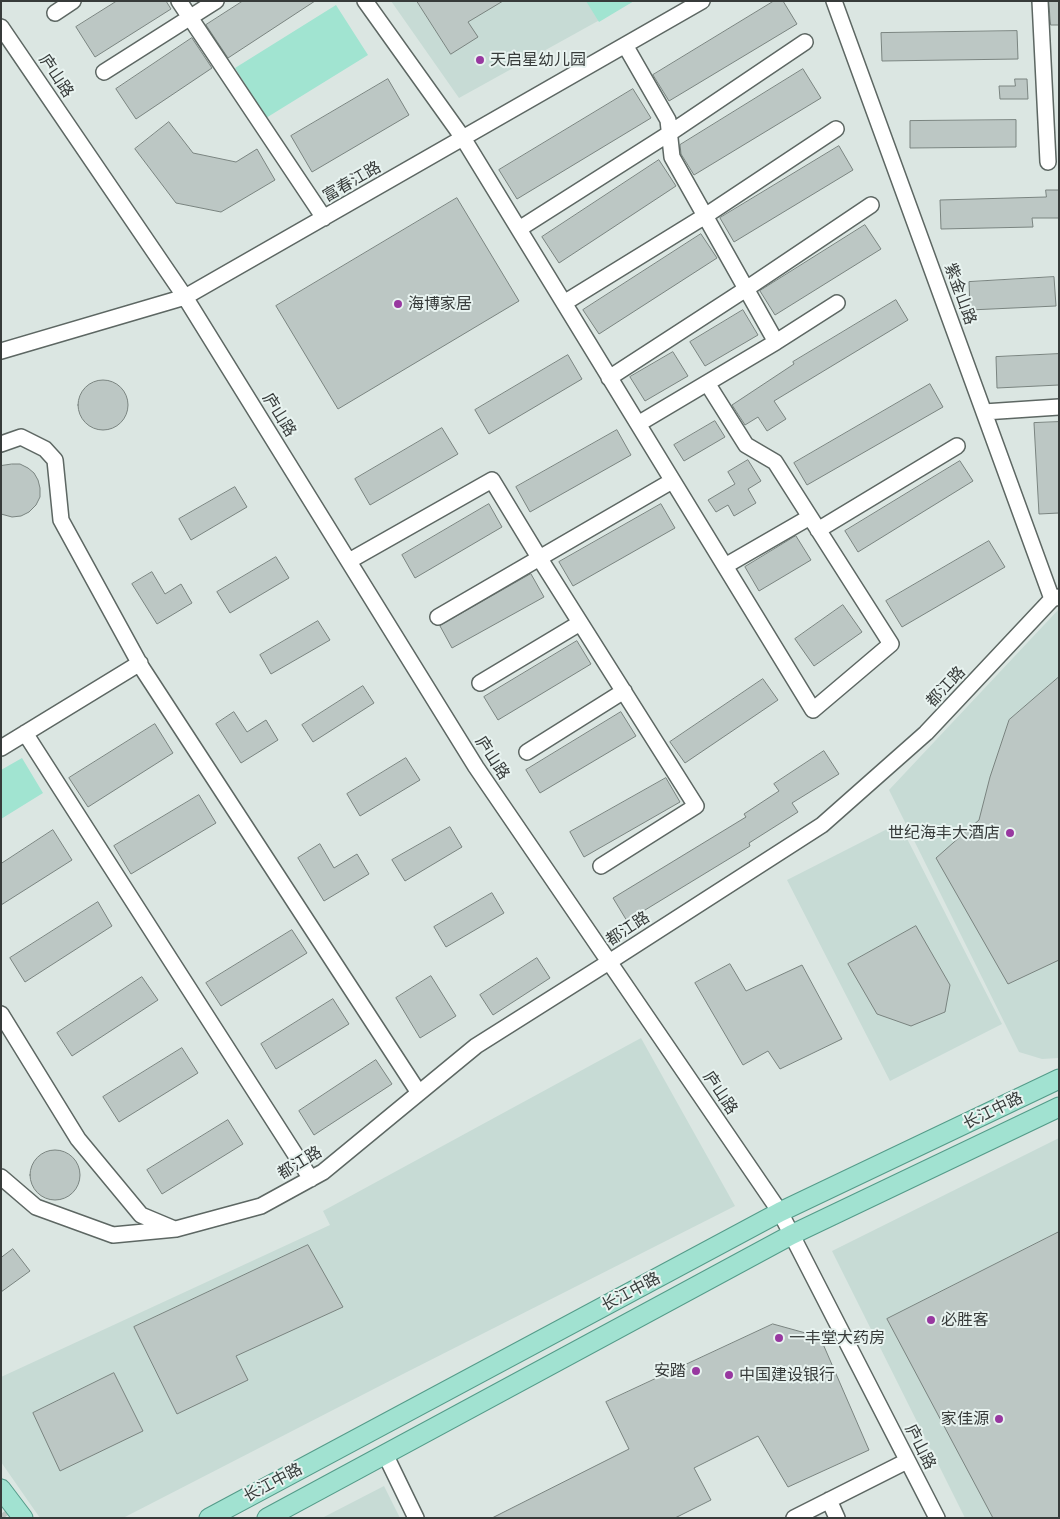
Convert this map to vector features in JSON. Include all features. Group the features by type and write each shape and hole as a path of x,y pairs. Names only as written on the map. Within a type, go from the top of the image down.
{"main road":[{"name":"长江中路","path":"209,1518 780,1212 1059,1079"},
{"name":"长江中路","path":"268,1518 791,1235 1059,1107"},
{"path":"1,1489 23,1518"}],"street":[{"path":"54,13 73,1"},
{"path":"179,1 324,218"},
{"path":"104,72 216,1"},
{"path":"365,1 463,138 813,710 891,644 775,462 746,444 707,383"},
{"name":"富春江路","path":"1,351 185,298 702,1"},
{"name":"紫金山路","path":"834,1 984,412 1056,598"},
{"path":"1040,1 1048,162"},
{"name":"庐山路","path":"1,27 185,298 476,766 780,1212 936,1518"},
{"path":"519,229 670,133 805,42"},
{"path":"625,45 668,120 672,157 776,342"},
{"path":"564,303 705,216 836,129"},
{"path":"609,378 746,289 870,205"},
{"path":"638,424 776,342 837,303"},
{"path":"984,412 1059,407"},
{"path":"1,444 21,437 45,449 56,460 61,520 140,663 419,1093"},
{"path":"725,566 814,523 956,446"},
{"path":"348,561 492,480 696,806 602,866"},
{"path":"438,617 672,481"},
{"name":"都江路","path":"1,1177 36,1207 113,1235 176,1229 261,1206 311,1179 323,1172 476,1046 822,825 926,733 1056,598"},
{"path":"480,683 580,623"},
{"path":"1,748 140,663"},
{"path":"527,752 624,692"},
{"path":"25,733 311,1179"},
{"path":"1,1014 78,1140 141,1214 176,1229"},
{"path":"385,1454 416,1518"},
{"path":"794,1518 907,1461"},
{"path":"829,1500 838,1518"}],"shaded area":[{"name":"天启星幼儿园","path":"391,1 634,1 459,98"},
{"path":"1059,609 1059,1058 1042,1059 1019,1052 889,790"},
{"path":"899,823 1002,1024 890,1081 787,880"},
{"path":"641,1038 735,1206 123,1518 40,1518 1,1462 1,1377 330,1225 323,1211"},
{"path":"1059,1138 1059,1518 965,1518 832,1251"},
{"path":"384,1486 400,1518 322,1518"}],"green space":[{"path":"586,1 634,1 599,22"},
{"path":"336,5 368,55 266,118 235,68"},
{"path":"22,758 43,793 1,819 1,770"}],"building":[{"path":"117,1 166,1 171,9 95,57 76,27"},
{"path":"243,1 315,1 228,58 206,25"},
{"path":"417,1 503,1 468,22 478,37 451,54"},
{"path":"774,1 783,1 797,24 669,101 653,75"},
{"path":"1049,1 1059,1 1059,25 1051,25"},
{"path":"1017,31 1018,59 882,61 881,33"},
{"path":"192,38 212,68 136,119 116,89"},
{"path":"803,69 821,98 694,175 681,154 680,145"},
{"path":"388,79 409,115 312,172 291,136"},
{"path":"1015,79 1027,79 1028,99 1000,99 999,86 1015,86"},
{"path":"633,89 651,118 517,199 499,170"},
{"path":"1016,120 1016,147 910,148 910,121"},
{"path":"169,122 193,153 236,162 257,149 275,180 221,212 176,203 135,149"},
{"path":"839,146 853,170 734,242 720,218"},
{"path":"659,160 676,186 559,263 542,237"},
{"path":"1046,190 1059,190 1059,218 1032,218 1033,227 941,229 940,200 1046,197"},
{"name":"海博家居","path":"457,198 519,301 338,409 276,306"},
{"path":"865,225 881,249 775,315 760,291"},
{"path":"701,234 717,258 599,334 583,310"},
{"path":"1054,277 1056,306 970,310 969,282"},
{"path":"896,300 908,320 774,401 786,419 767,431 758,417 745,425 732,405 794,364 793,362"},
{"path":"743,310 758,335 705,366 690,342"},
{"path":"673,352 688,376 645,401 630,377"},
{"path":"1059,354 1059,385 997,388 996,357"},
{"path":"568,355 582,379 489,434 475,410"},
{"path":"103,380 112,382 123,391 128,405 126,414 117,425 103,430 94,428 83,419 78,405 80,396 89,385"},
{"path":"930,384 943,407 807,485 794,463"},
{"path":"715,421 725,437 684,461 674,445"},
{"path":"1059,422 1059,513 1039,514 1034,423"},
{"path":"442,428 458,454 370,505 355,479"},
{"path":"617,430 631,455 530,512 516,487"},
{"path":"748,460 761,481 748,489 756,503 734,516 728,505 716,512 708,500 735,484 728,472"},
{"path":"960,461 973,481 858,552 845,531"},
{"path":"20,464 34,473 40,488 40,497 36,505 29,512 21,516 12,517 1,514 1,466"},
{"path":"235,487 247,507 191,540 179,519"},
{"path":"489,504 502,527 415,578 402,555"},
{"path":"661,504 675,528 573,586 559,562"},
{"path":"796,536 811,560 759,591 745,567"},
{"path":"989,541 1005,567 902,627 886,601"},
{"path":"276,557 289,578 230,613 217,592"},
{"path":"152,572 165,594 181,584 192,603 157,624 132,584"},
{"path":"531,574 544,597 452,648 440,626"},
{"path":"843,605 862,632 814,666 795,639"},
{"path":"318,621 330,640 271,674 260,655"},
{"path":"577,641 591,664 498,720 484,697"},
{"path":"1059,677 1059,960 1008,984 936,858 979,820 990,777 1009,720"},
{"path":"763,679 778,700 685,763 670,742"},
{"path":"363,686 374,703 313,742 302,725"},
{"path":"234,712 247,732 266,720 278,740 241,763 216,724"},
{"path":"621,712 636,736 540,793 526,770"},
{"path":"155,724 173,753 88,807 69,778"},
{"path":"824,751 839,774 792,803 798,812 749,843 750,846 627,921 613,898 746,817 744,814 779,791 774,784"},
{"path":"406,758 420,780 360,816 347,794"},
{"path":"666,778 680,802 584,857 570,832"},
{"path":"199,795 216,823 131,874 114,846"},
{"path":"450,827 462,847 405,881 392,860"},
{"path":"53,830 72,860 1,905 1,864"},
{"path":"320,844 334,868 357,854 369,874 324,901 298,858"},
{"path":"492,893 504,913 446,947 434,927"},
{"path":"98,902 112,926 25,982 10,958"},
{"path":"916,926 950,985 945,1012 911,1026 877,1014 848,964"},
{"path":"292,930 307,953 221,1006 206,983"},
{"path":"537,958 550,978 493,1015 480,995"},
{"path":"730,964 746,991 802,965 842,1039 780,1069 768,1051 743,1065 695,983"},
{"path":"431,976 456,1016 420,1038 396,998"},
{"path":"142,977 158,1000 72,1056 57,1033"},
{"path":"333,999 349,1024 276,1069 261,1044"},
{"path":"182,1048 198,1073 119,1122 103,1097"},
{"path":"376,1060 392,1084 314,1135 299,1111"},
{"path":"228,1120 243,1144 162,1194 147,1170"},
{"path":"50,1150 60,1150 73,1157 80,1170 80,1180 73,1193 60,1200 50,1200 41,1196 34,1189 30,1180 30,1170 34,1161 41,1154"},
{"name":"家佳源","path":"1059,1232 1059,1518 993,1518 887,1319"},
{"path":"308,1245 343,1307 236,1356 248,1380 177,1414 134,1327"},
{"path":"13,1249 30,1271 1,1292 1,1258"},
{"path":"773,1324 820,1337 869,1450 788,1487 758,1436 694,1468 711,1500 675,1518 492,1518 629,1449 606,1402"},
{"path":"114,1373 143,1431 60,1471 33,1413"}],"tunnel":[{"path":"1,1514 4,1518"}],"place":[{"name":"天启星幼儿园","path":"480,60"},
{"name":"海博家居","path":"398,304"},
{"name":"世纪海丰大酒店","path":"1010,833"},
{"name":"必胜客","path":"931,1320"},
{"name":"一丰堂大药房","path":"779,1338"},
{"name":"安踏","path":"696,1371"},
{"name":"中国建设银行","path":"729,1375"},
{"name":"家佳源","path":"999,1419"}]}
